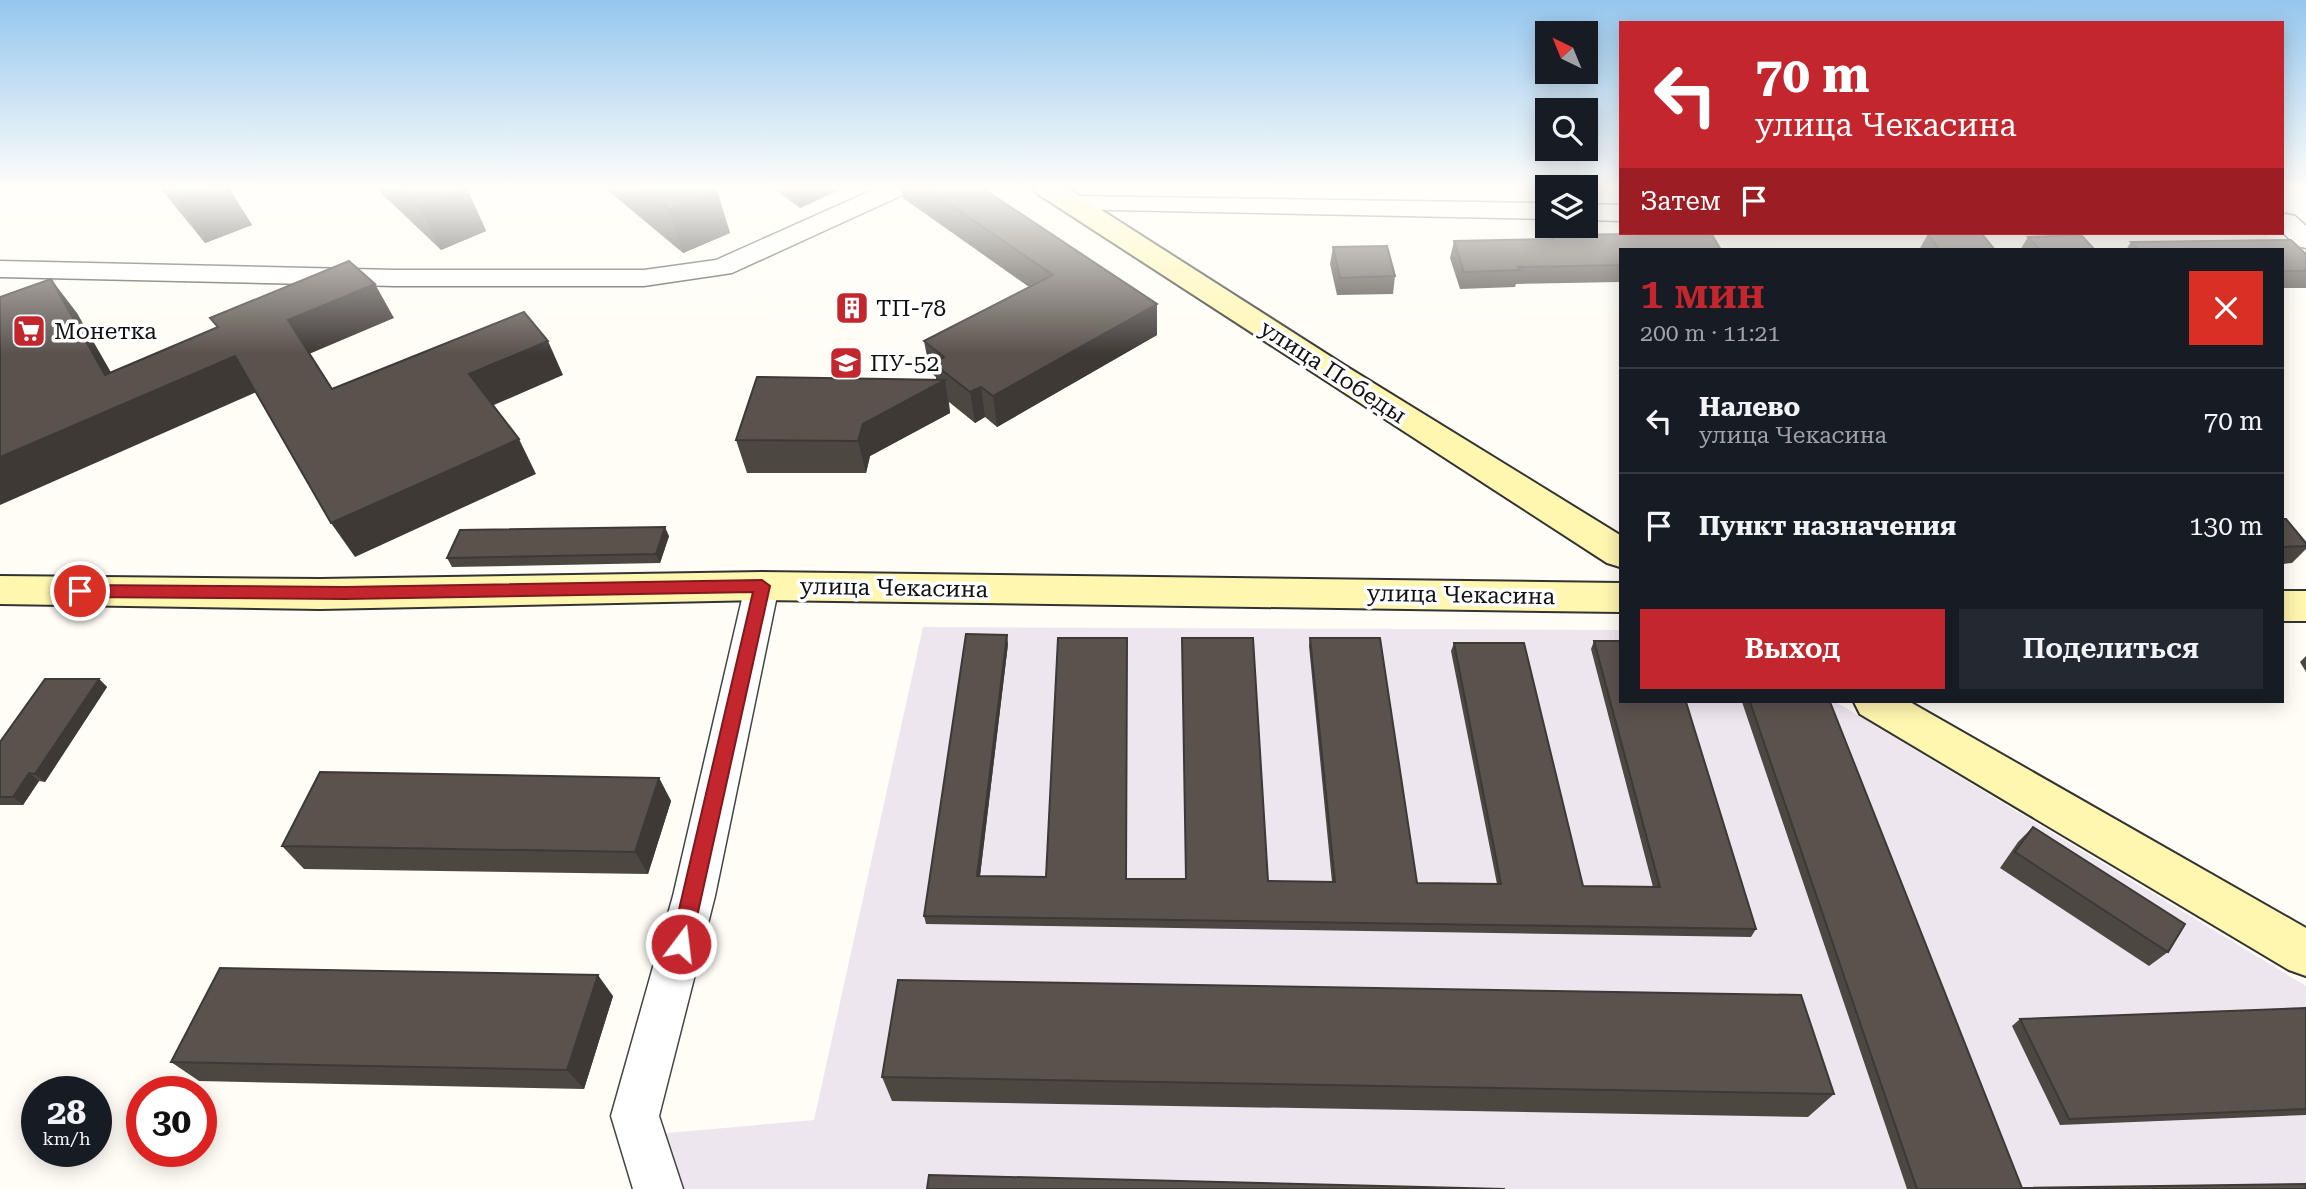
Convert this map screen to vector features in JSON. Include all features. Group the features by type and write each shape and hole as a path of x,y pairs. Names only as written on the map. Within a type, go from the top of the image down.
{"street":[{"path":"0,269 395,278 644,278 722,267 774,243"},
{"name":"улица Победы","path":"1133,243 1619,552"},
{"path":"658,1189 635,1116 694,895 762,586"},
{"name":"улица Чекасина","path":"0,590 344,593 762,586 1619,598"},
{"path":"2284,606 2306,606"},
{"path":"1877,703 2306,954"}],"shaded area":[{"path":"923,627 1619,630 1619,703 1838,703 2306,986 2306,1189 654,1189 667,1133 814,1120"}],"building":[{"path":"1007,243 1066,243 1157,304 993,396 981,387 970,392 933,363 944,357 924,341 1053,275"},
{"path":"1455,243 1717,243 1720,248 1619,248 1619,265 1518,267 1520,270 1464,272"},
{"path":"1935,243 1990,243 1993,248 1938,248"},
{"path":"2034,243 2089,243 2093,248 2038,248"},
{"path":"2132,243 2295,243 2306,254 2306,271 2284,271 2284,248 2137,248"},
{"path":"1387,246 1395,276 1340,278 1333,247"},
{"path":"349,261 375,284 288,320 332,389 524,312 548,341 469,374 519,439 331,523 235,356 0,457 0,297 51,279 105,375 218,327 210,318"},
{"path":"757,377 945,380 863,424 858,441 736,440"},
{"path":"2284,519 2306,543 2306,546 2284,547"},
{"path":"665,527 656,554 447,558 460,530"},
{"path":"966,634 1007,635 977,876 1046,877 1058,638 1127,638 1126,879 1186,879 1182,638 1253,638 1268,881 1335,882 1310,638 1380,638 1417,883 1501,884 1454,643 1524,643 1583,886 1660,887 1594,641 1619,641 1619,703 1686,703 1756,929 924,916"},
{"path":"45,679 99,679 35,774 29,773 13,797 0,797 0,742"},
{"path":"1750,703 1830,703 2022,1188 2306,1184 2306,1189 1917,1189"},
{"path":"320,772 659,778 635,852 282,846"},
{"path":"2033,827 2185,924 2168,952 2015,852"},
{"path":"220,968 598,975 567,1070 171,1062"},
{"path":"898,980 1801,995 1834,1094 882,1077"},
{"path":"2306,1008 2306,1109 2069,1119 2020,1019"},
{"path":"929,1175 1505,1189 927,1189"}],"place":[{"name":"ТП-78","path":"852,308"},
{"name":"Монетка","path":"29,331"},
{"name":"ПУ-52","path":"846,363"}],"route":[{"path":"80,591 344,593 762,586 681,944"}]}
